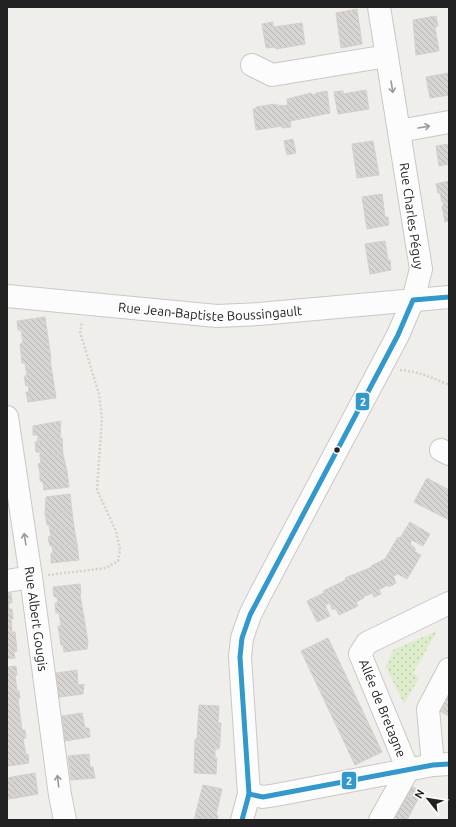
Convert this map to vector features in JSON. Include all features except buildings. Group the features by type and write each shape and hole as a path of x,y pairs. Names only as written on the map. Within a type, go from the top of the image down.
{"street":[{"name":"Rue Charles Péguy","path":"242,820 249,794 240,657 242,638 250,615 260,595 398,335 413,300 421,269 379,7"},
{"path":"252,65 272,75 387,56"},
{"path":"399,131 449,122"},
{"name":"Rue Jean-Baptiste Boussingault","path":"7,296 217,316 259,314 449,297"},
{"name":"Rue Albert Gougis","path":"7,417 31,577 63,820"},
{"path":"7,581 31,577"},
{"name":"Allée de Bretagne","path":"408,770 360,654 367,643 449,603"},
{"path":"249,794 263,797 441,765 428,710 449,669"},
{"path":"380,820 408,770"}],"path":[{"path":"31,577 106,568 118,561 120,550 116,531 97,490 102,418 100,394 80,332 84,303"},
{"path":"381,368 410,371 449,385"}],"green space":[{"path":"437,631 413,673 419,678 404,704 386,667 393,650"}],"transit line":[{"name":"2","path":"242,820 249,794 240,657 242,638 250,615 398,335 413,300 449,297"},
{"name":"2","path":"249,794 263,797 433,765 449,764"}]}
